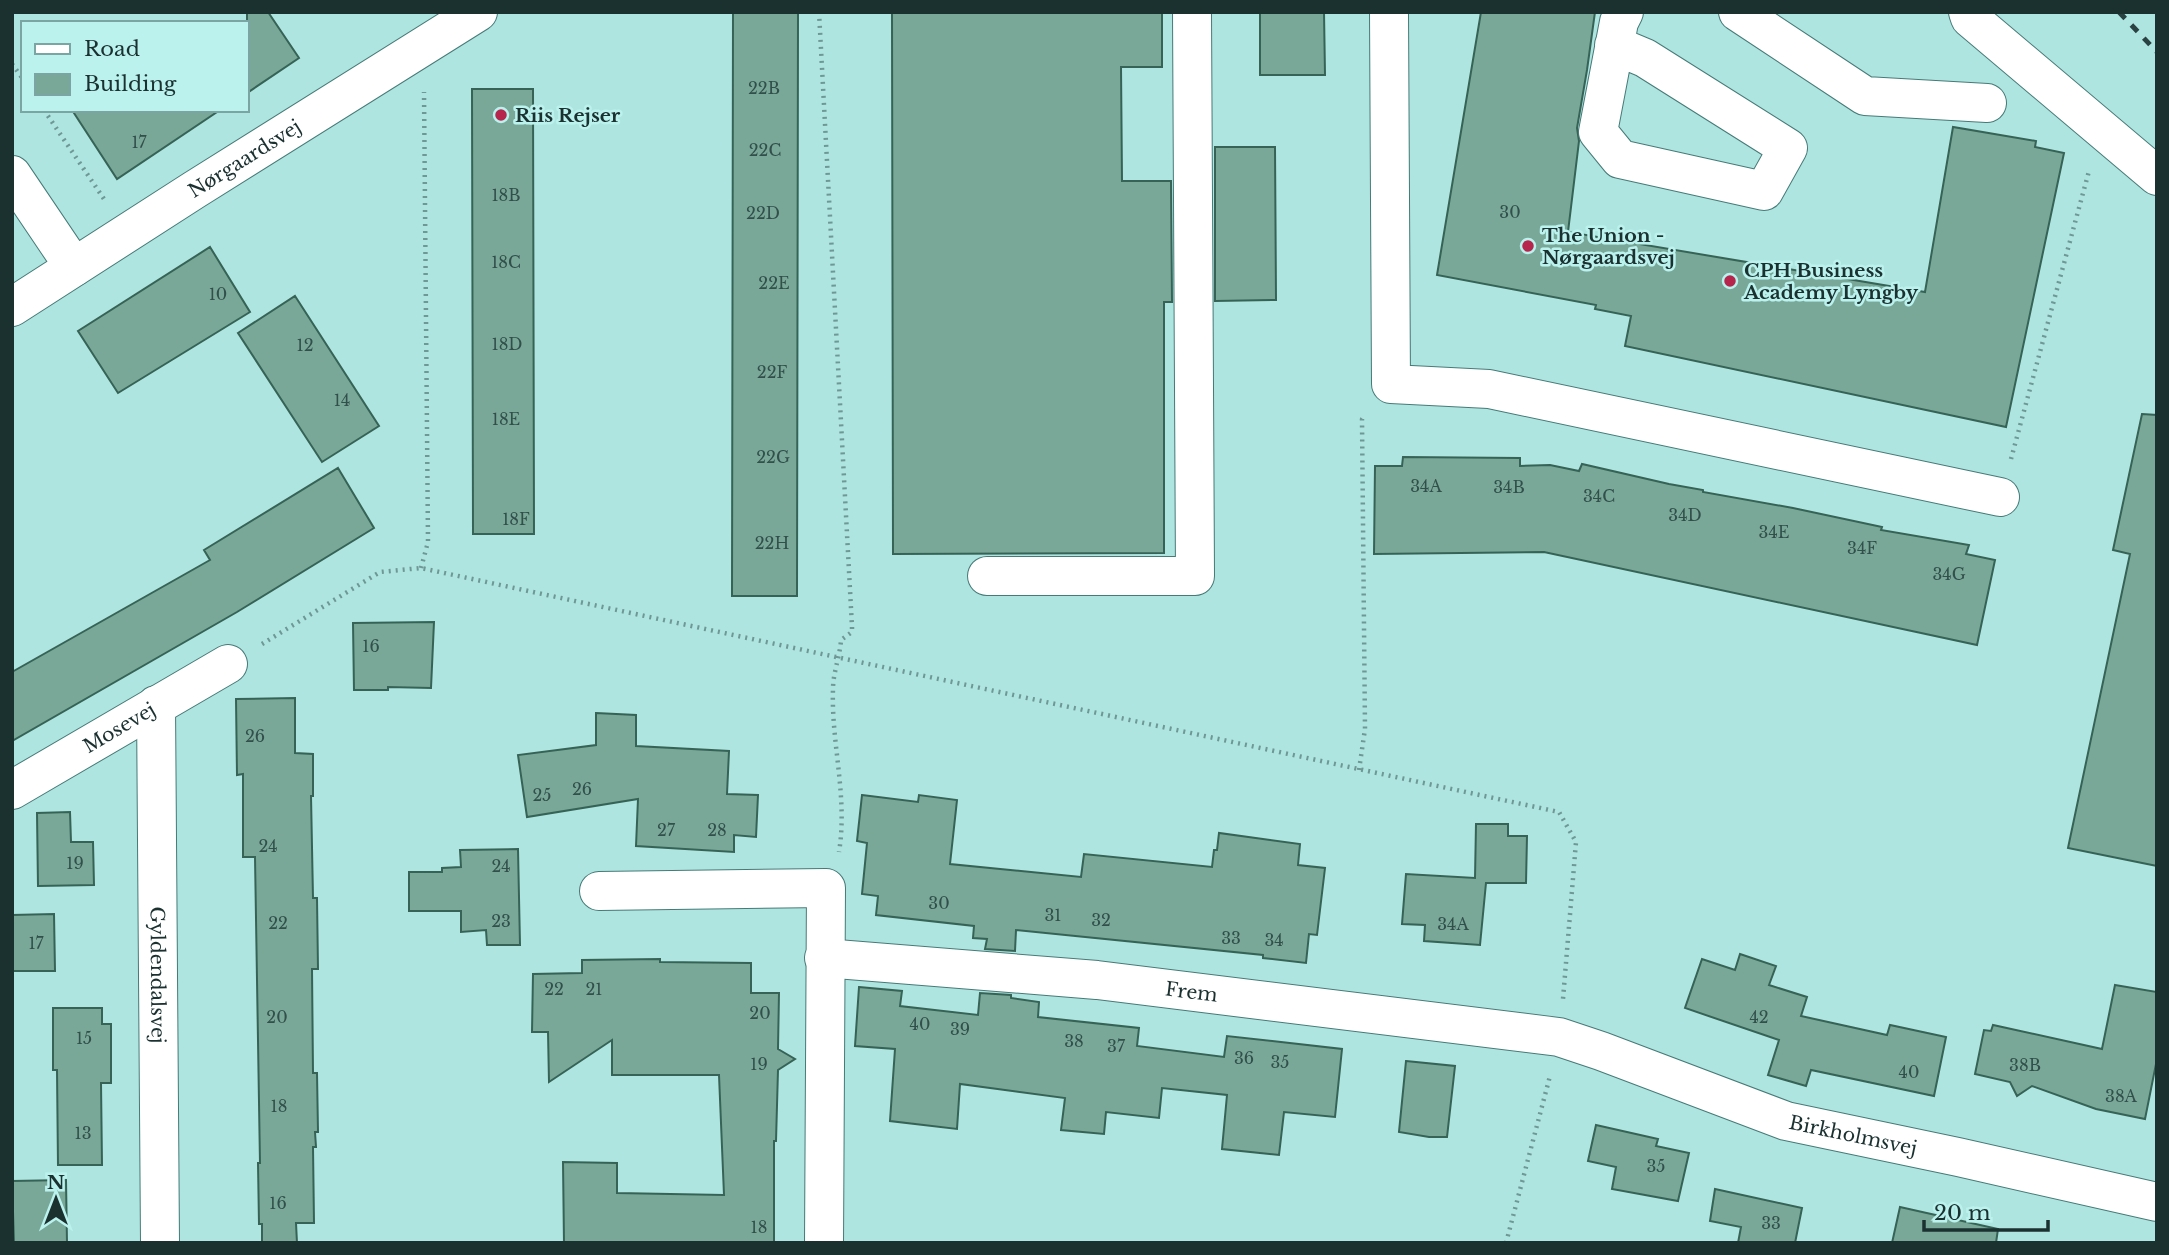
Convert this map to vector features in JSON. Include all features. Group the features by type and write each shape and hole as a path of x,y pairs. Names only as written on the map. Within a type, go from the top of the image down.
{"street":[{"path":"987,576 1195,576 1192,12"},
{"path":"1389,12 1391,384 1489,389 2000,497"},
{"path":"1738,12 1865,96 1987,103"},
{"path":"1968,12 1970,18 2157,176"},
{"name":"Nørgaardsvej","path":"12,307 424,46 462,17"},
{"path":"1619,29 1645,58 1788,148 1764,191 1620,159 1598,132 1619,29"},
{"path":"12,175 74,267"},
{"name":"Mosevej","path":"12,790 228,664"},
{"name":"Gyldendalsvej","path":"156,705 160,1243"},
{"path":"599,891 826,888 824,1243"},
{"name":"Frem","path":"824,958 1097,980 1559,1037"},
{"name":"Birkholmsvej","path":"1559,1037 1787,1121 2157,1202"}],"path":[{"path":"819,12 852,627 852,632 842,640 833,687 844,826 837,863 826,888"},
{"path":"421,568 428,542 424,46"},
{"path":"45,112 127,233"},
{"path":"2000,497 2100,128"},
{"path":"1359,770 1365,729 1362,419 1391,384"},
{"path":"228,664 380,572 421,568 1559,813 1576,842"}],"building":[{"path":"247,12 268,12 299,58 248,92 248,21"},
{"path":"733,12 798,12 797,596 732,596"},
{"path":"892,12 1162,12 1162,67 1121,67 1122,181 1171,181 1172,302 1164,302 1164,553 893,554"},
{"path":"1260,12 1324,12 1325,75 1260,75"},
{"path":"1481,12 1595,12 1577,128 1579,141 1568,232 1925,292 1953,127 2036,141 2035,147 2064,153 2006,427 1625,346 1631,316 1595,309 1596,305 1437,275"},
{"path":"472,89 533,89 534,534 473,534"},
{"path":"73,112 217,112 117,179"},
{"path":"1215,147 1275,147 1276,300 1215,301"},
{"path":"210,247 250,312 118,393 78,331"},
{"path":"295,296 379,426 322,462 238,333"},
{"path":"2142,414 2157,415 2157,866 2068,848 2130,554 2113,550"},
{"path":"1403,457 1520,458 1520,466 1550,465 1579,471 1582,464 1703,492 1882,527 1881,530 1969,545 1966,554 1995,560 1977,645 1544,552 1374,554 1375,466 1402,466"},
{"path":"338,468 374,528 237,612 12,741 12,672 210,560 204,550"},
{"path":"434,622 431,688 388,687 388,690 354,690 353,623"},
{"path":"295,698 295,753 313,754 313,898 317,898 318,969 312,969 313,1073 317,1073 318,1132 315,1132 316,1147 313,1147 314,1223 296,1223 297,1243 262,1243 262,1224 259,1224 255,857 243,857 243,774 237,775 236,699"},
{"path":"596,713 636,715 636,746 729,751 727,794 758,795 756,837 734,835 734,852 636,846 638,799 527,817 518,755 596,745"},
{"path":"862,795 918,802 919,795 957,800 950,864 1081,877 1084,854 1212,867 1219,833 1300,844 1298,865 1325,868 1317,935 1309,934 1306,963 1263,958 1263,955 1016,930 1015,951 985,949 987,939 973,938 974,926 876,915 878,896 862,894 867,843 857,841"},
{"path":"70,812 71,842 93,842 94,885 38,886 37,813"},
{"path":"1476,824 1508,824 1508,836 1527,836 1526,883 1486,883 1480,945 1424,941 1425,925 1402,924 1406,874 1475,878"},
{"path":"518,849 520,945 487,945 486,930 461,932 461,911 409,911 409,872 442,872 442,868 461,867 460,850"},
{"path":"54,914 55,971 12,971 12,915"},
{"path":"1740,954 1776,966 1769,985 1807,997 1801,1016 1887,1035 1890,1025 1946,1037 1934,1096 1811,1070 1806,1086 1768,1075 1779,1040 1685,1008 1702,959 1735,970"},
{"path":"660,959 660,962 751,963 751,993 779,993 778,1049 795,1059 778,1070 774,1141 774,1243 564,1243 563,1162 617,1163 617,1193 724,1195 719,1075 612,1075 612,1040 549,1082 548,1032 532,1032 533,974 582,973 582,960"},
{"path":"2115,985 2157,992 2157,1059 2145,1119 2096,1109 2032,1086 2017,1096 2010,1082 1975,1074 1984,1030 1991,1031 1993,1025 2102,1049"},
{"path":"859,987 902,991 900,1006 978,1015 980,993 1011,995 1011,998 1039,1002 1038,1017 1139,1028 1137,1046 1224,1057 1227,1036 1342,1049 1335,1117 1284,1112 1279,1155 1222,1149 1227,1095 1162,1088 1159,1118 1106,1112 1104,1134 1061,1130 1065,1098 960,1084 957,1129 890,1121 895,1049 855,1046"},
{"path":"53,1008 102,1008 102,1024 111,1024 111,1083 101,1083 102,1165 58,1165"},
{"path":"1406,1061 1455,1066 1447,1137 1399,1132"},
{"path":"1596,1125 1658,1139 1656,1146 1689,1153 1678,1201 1612,1189 1616,1167 1588,1161"},
{"path":"66,1180 67,1243 14,1243 12,1181"},
{"path":"1715,1189 1802,1208 1795,1243 1738,1243 1741,1227 1710,1221"},
{"path":"1900,1207 1998,1229 1996,1243 1892,1243"}],"railway":[{"path":"2119,12 2157,52"}],"place":[{"name":"Riis Rejser","path":"501,115"},
{"name":"The Union - Nørgaardsvej","path":"1528,246"},
{"name":"CPH Business Academy Lyngby","path":"1730,281"}]}
